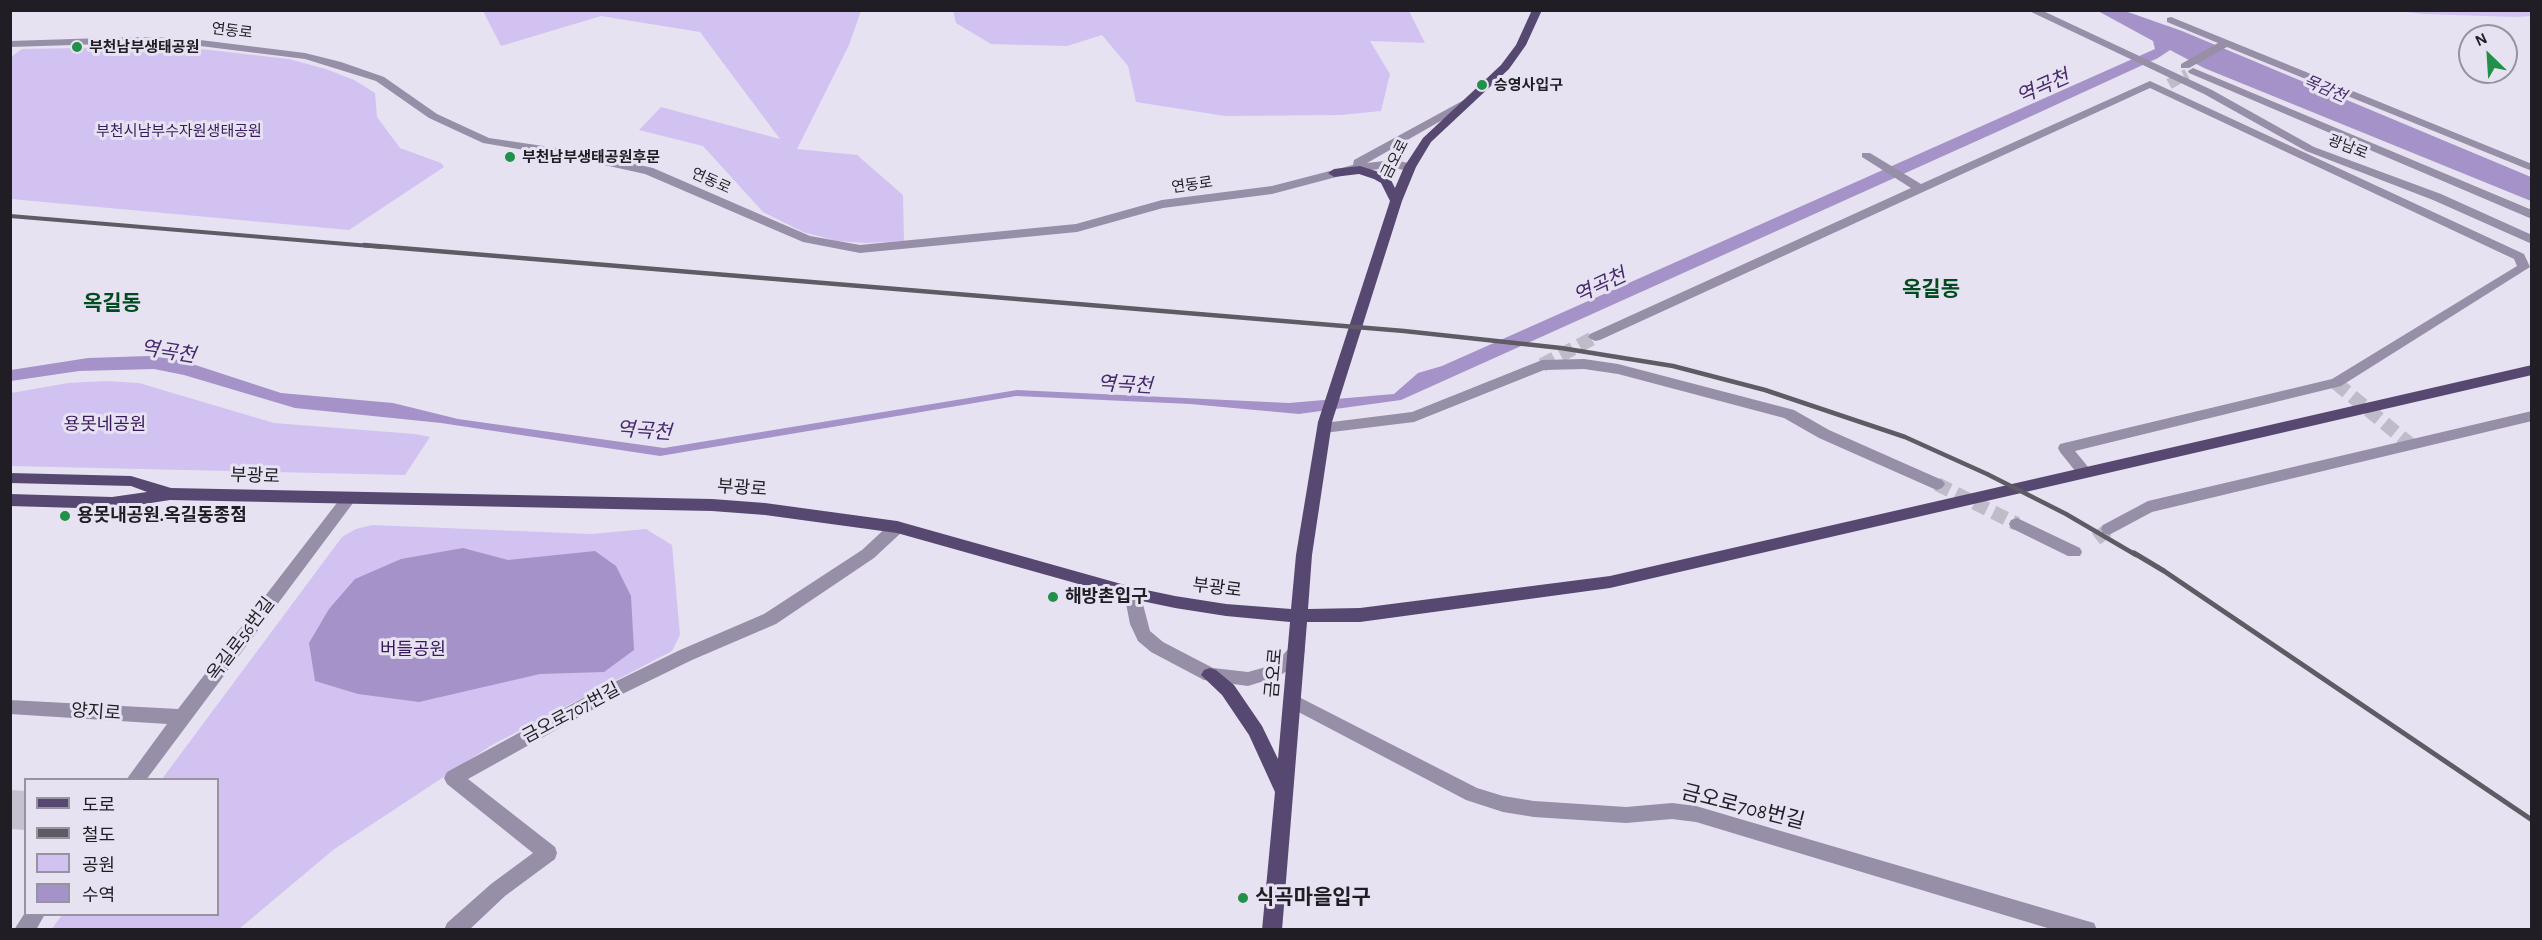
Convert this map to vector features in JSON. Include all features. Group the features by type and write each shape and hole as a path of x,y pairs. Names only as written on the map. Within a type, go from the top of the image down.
{"main road":[{"name":"금오로","path":"1272,930 1304,555 1325,425 1396,201 1410,167 1426,140 1504,67 1521,45 1537,10"},
{"path":"1334,173 1360,170 1378,176 1386,181 1396,201"},
{"name":"부광로","path":"10,500 112,503 170,494 712,505 765,509 897,527 1132,593 1226,610 1299,615 1360,615 1610,582 2532,370"},
{"name":"부광로","path":"10,478 131,481 170,494"},
{"path":"1210,675 1228,690 1256,731 1284,793"}],"street":[{"name":"광남로","path":"2032,10 2208,92 2310,149 2437,197 2532,240"},
{"path":"2171,20 2224,44 2532,168"},
{"name":"연동로","path":"10,44 135,40 184,41 305,56 380,79 433,116 478,137 578,155 649,171 807,239 860,249 1007,237 1077,228 1162,204 1272,190 1376,164 1410,167"},
{"path":"2224,44 2189,70 2532,215"},
{"path":"1595,337 2150,84 2164,86 2519,256 2524,267 2336,383 2065,448 2085,473"},
{"path":"1334,173 1401,141 1468,102"},
{"path":"1866,155 1919,188"},
{"path":"1325,425 1414,417 1542,365 1584,364 1618,369 1789,414 1824,434 1937,484"},
{"path":"2109,529 2148,507 2532,416"},
{"name":"옥길로56번길","path":"136,778 348,499"},
{"path":"2017,524 2074,552"},
{"name":"금오로707번길","path":"454,930 498,890 548,853 453,778 602,696 686,655 770,619 868,554 897,527"},
{"path":"1132,593 1137,624 1144,636 1157,647 1210,675 1248,679 1271,672 1286,663 1297,651"},
{"name":"금오로708번길","path":"1293,702 1472,794 1503,804 1534,809 1626,815 1672,811 1695,814 2087,930"},
{"name":"양지로","path":"10,707 181,717"},
{"path":"24,930 34,916"}],"green space":[{"path":"2531,10 2531,16 2515,17 2396,11"},
{"path":"483,11 861,11 849,45 797,149 857,155 903,195 904,241 866,243 837,241 803,232 763,212 703,146 639,130 661,107 780,139 700,32 601,16 501,46"},
{"path":"953,11 1409,11 1425,43 1370,41 1390,74 1381,111 1341,115 1225,116 1136,102 1128,66 1102,35 1067,46 991,44 956,23"},
{"name":"부천시남부수자원생태공원","path":"183,47 289,59 326,69 354,80 375,93 377,117 400,148 441,163 444,167 349,230 11,199 11,57 22,49"},
{"name":"용못네공원","path":"106,381 139,383 274,423 430,437 405,475 11,466 11,393 68,383"},
{"name":"버들공원","path":"372,525 592,534 646,529 672,545 680,635 672,651 492,745 333,850 239,929 51,930 61,916 219,916 219,778 163,778 342,537 356,529"}],"water":[{"path":"2098,11 2125,11 2182,31 2531,177 2531,201 2204,68 2170,50 2158,58 2001,130 1401,400 1299,414 1190,404 1016,396 660,456 441,423 295,408 184,375 154,369 79,371 11,381 11,370 88,358 149,356 180,360 281,393 393,403 458,419 664,448 1017,390 1289,403 1394,394 1418,373 1442,366 2155,49 2153,41"},
{"path":"463,548 508,560 595,551 616,566 631,596 634,650 604,672 540,674 419,702 358,694 315,681 309,643 329,609 355,579 401,559"}],"building":[{"path":"10,790 24,791 24,830 10,829"}],"tunnel":[{"path":"2169,84 2187,74"},
{"path":"1542,365 1595,337"},
{"path":"2336,383 2411,445"},
{"path":"1937,484 2017,524"},
{"path":"2096,539 2109,529"}],"railway":[{"path":"10,216 382,247"},
{"path":"364,245 1404,331 1561,348 1673,366 1765,390 1905,437 1987,474 2066,514 2136,555"},
{"path":"2134,553 2532,820"}],"place":[{"name":"부천남부생태공원","path":"77,47"},
{"name":"승영사입구","path":"1482,85"},
{"name":"부천남부생태공원후문","path":"510,157"},
{"name":"용못내공원.옥길동종점","path":"65,516"},
{"name":"해방촌입구","path":"1053,597"},
{"name":"식곡마을입구","path":"1243,898"}],"district":[{"name":"옥길동","path":"1931,290"},
{"name":"옥길동","path":"112,304"}],"water label":[{"name":"역곡천","path":"2043,87"},
{"name":"목감천","path":"2325,89"},
{"name":"역곡천","path":"1600,286"},
{"name":"역곡천","path":"168,352"},
{"name":"역곡천","path":"1125,385"},
{"name":"역곡천","path":"644,431"}]}
